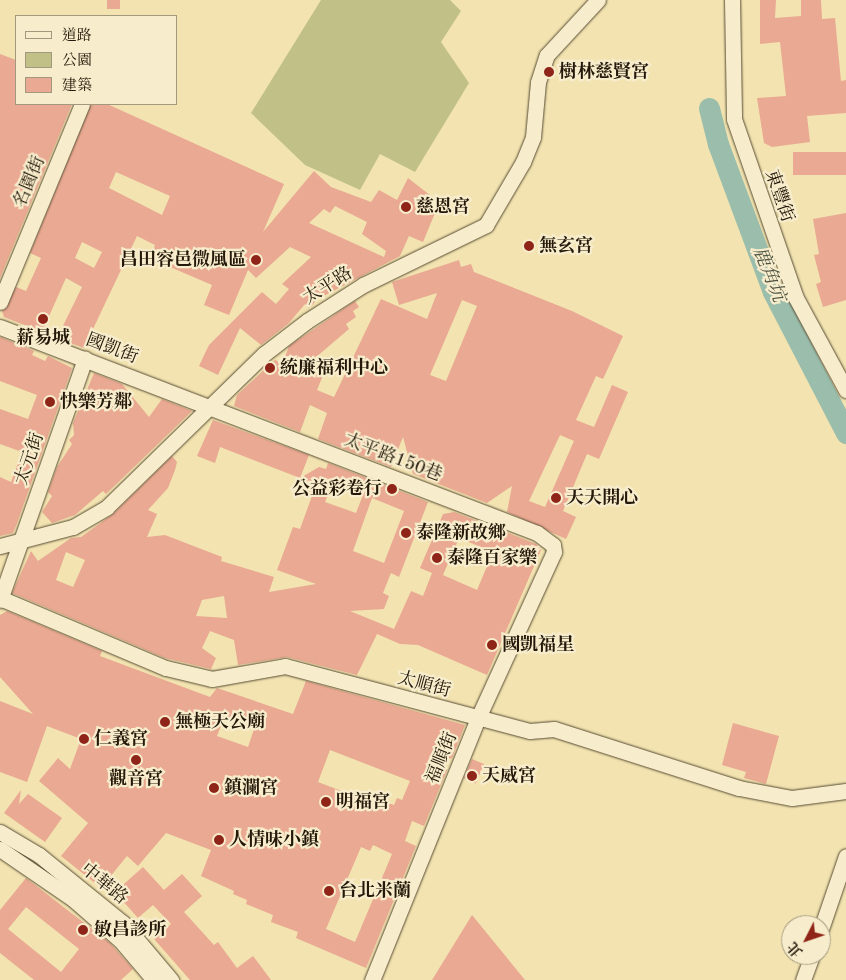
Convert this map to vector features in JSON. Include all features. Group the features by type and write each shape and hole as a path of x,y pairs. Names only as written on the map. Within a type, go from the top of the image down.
{"street":[{"name":"太平路","path":"0,546 73,527 107,507 264,354 307,321 363,286 486,225 523,162 532,137 538,82 547,55 598,0"},
{"name":"東豐街","path":"732,0 734,119 796,298 846,390"},
{"name":"名園街","path":"0,302 82,105"},
{"name":"國凱街","path":"0,327 210,407"},
{"name":"太元街","path":"0,599 85,359"},
{"name":"太平路150巷","path":"210,407 537,533 549,540 554,552"},
{"name":"福順街","path":"372,980 478,718 554,552"},
{"name":"太順街","path":"0,599 166,668 212,680 284,666 530,731 554,729 739,788 792,798 846,791"},
{"name":"中華路","path":"0,832 39,855 122,923 171,980"},
{"name":"中華路","path":"0,849 73,899 120,940 154,980"},
{"path":"826,915 846,856"},
{"path":"803,980 808,965"}],"green space":[{"path":"321,0 450,0 461,11 441,42 469,83 415,172 380,154 360,190 305,165 251,113"}],"building":[{"path":"107,0 120,0 120,9 107,9"},
{"path":"760,0 776,0 775,18 801,16 801,0 821,0 822,19 835,18 841,81 846,80 846,113 807,116 810,142 772,147 764,143 757,98 786,96 780,42 760,44"},
{"path":"0,54 15,60 15,105 72,105 0,278"},
{"path":"91,105 109,105 284,184 263,232 314,171 331,187 371,202 379,190 397,200 408,178 435,199 430,211 435,213 423,242 409,236 400,256 318,299 309,308 305,304 289,323 261,345 240,328 218,375 199,366 209,345 262,292 276,304 289,289 282,284 311,257 290,247 256,278 248,270 229,315 204,305 212,285 170,267 172,264 162,260 163,255 153,251 155,245 137,236 84,348 57,338 82,287 66,278 42,332 4,317 2,311 16,287 26,291 41,258 30,253","holes":["116,172 170,196 162,215 109,188","335,206 367,222 362,234 386,251 384,257 309,223 324,209 330,213","82,242 102,252 94,268 75,258"]},
{"path":"793,152 846,152 846,175 793,175"},
{"path":"846,213 846,300 823,307 816,284 821,282 814,255 819,254 813,219"},
{"path":"459,260 461,267 471,264 474,272 572,311 623,336 603,379 596,376 576,420 594,427 612,385 628,392 599,459 587,454 563,511 576,517 566,539 507,512 512,486 487,503 413,474 403,437 391,467 318,439 327,413 310,405 300,432 234,406 237,395 275,360 283,363 289,346 355,301 359,307 353,311 356,317 346,324 349,329 315,358 328,363 317,390 334,397 381,299 427,319 437,293 399,305 392,282","holes":["462,300 477,306 446,381 430,375","560,435 574,441 545,507 529,501"]},
{"name":"快樂芳鄰","path":"0,337 34,351 32,355 45,361 48,356 72,368 13,533 0,536 0,477 11,482 22,452 0,444 0,409 28,419 37,395 0,381"},
{"path":"94,373 122,384 149,417 162,399 192,411 106,494 103,491 75,515 52,523 42,512 52,496 48,492 57,467 72,444 69,440 74,435 73,423"},
{"path":"213,420 309,455 300,478 220,447 215,463 197,456"},
{"path":"172,456 177,462 168,488 148,510 157,514 147,537 165,535 222,557 221,561 274,577 269,592 316,584 277,570 293,527 300,529 312,496 305,494 309,482 300,478 319,467 326,469 328,463 428,502 399,577 391,573 383,593 389,596 384,609 350,611 394,629 411,591 423,596 432,573 420,568 443,514 454,512 536,544 541,550 487,675 418,645 400,644 377,634 357,675 287,657 238,665 234,640 210,631 202,648 216,658 211,669 165,658 12,593 31,551 38,561 71,538 81,537 113,514","holes":["332,484 363,495 356,513 325,502","372,498 404,511 384,563 353,551","459,538 493,552 477,590 443,575","66,552 85,560 73,587 56,580","224,596 227,618 196,616 202,600"]},
{"path":"7,611 102,651 100,656 210,697 217,688 293,714 306,681 465,725 452,758 440,762 447,770 424,826 412,821 405,841 416,846 366,968 296,938 298,932 271,922 273,915 246,904 247,900 233,894 234,891 201,876 211,850 166,833 138,866 127,856 101,888 61,856 88,823 39,781 58,758 70,769 81,739 47,726 27,782 0,772 0,701 33,714 0,677 0,615","holes":["224,718 254,729 248,747 217,736","330,750 410,781 402,800 397,798 394,805 367,795 365,800 318,782","373,845 392,854 355,942 326,929 361,847 370,851"]},
{"path":"733,723 779,736 766,784 744,778 746,772 722,765"},
{"path":"472,759 484,764 476,783 464,778"},
{"path":"21,790 19,804 28,794 62,818 45,842 4,813"},
{"path":"143,867 164,890 182,874 202,896 184,912 214,945 218,942 237,968 253,956 271,980 190,980 154,939 171,924 153,905 138,918 115,892"},
{"path":"26,878 110,943 133,969 121,980 34,980 0,953 0,910","holes":["26,907 79,949 61,972 8,929"]},
{"path":"472,915 525,980 432,980"}],"waterway":[{"name":"鹿角坑","path":"709,108 718,144 773,292 846,433"}],"place":[{"name":"樹林慈賢宮","path":"549,72"},
{"name":"慈恩宮","path":"406,207"},
{"name":"無玄宮","path":"529,246"},
{"name":"昌田容邑微風區","path":"256,260"},
{"name":"薪易城","path":"43,319"},
{"name":"統廉福利中心","path":"270,368"},
{"name":"快樂芳鄰","path":"50,402"},
{"name":"公益彩卷行","path":"392,489"},
{"name":"天天開心","path":"556,498"},
{"name":"泰隆新故鄉","path":"406,533"},
{"name":"泰隆百家樂","path":"437,558"},
{"name":"國凱福星","path":"492,645"},
{"name":"無極天公廟","path":"165,722"},
{"name":"仁義宮","path":"84,739"},
{"name":"觀音宮","path":"136,760"},
{"name":"天威宮","path":"472,776"},
{"name":"鎮瀾宮","path":"214,788"},
{"name":"明福宮","path":"326,802"},
{"name":"人情味小鎮","path":"219,840"},
{"name":"台北米蘭","path":"329,891"},
{"name":"敏昌診所","path":"83,930"}]}
